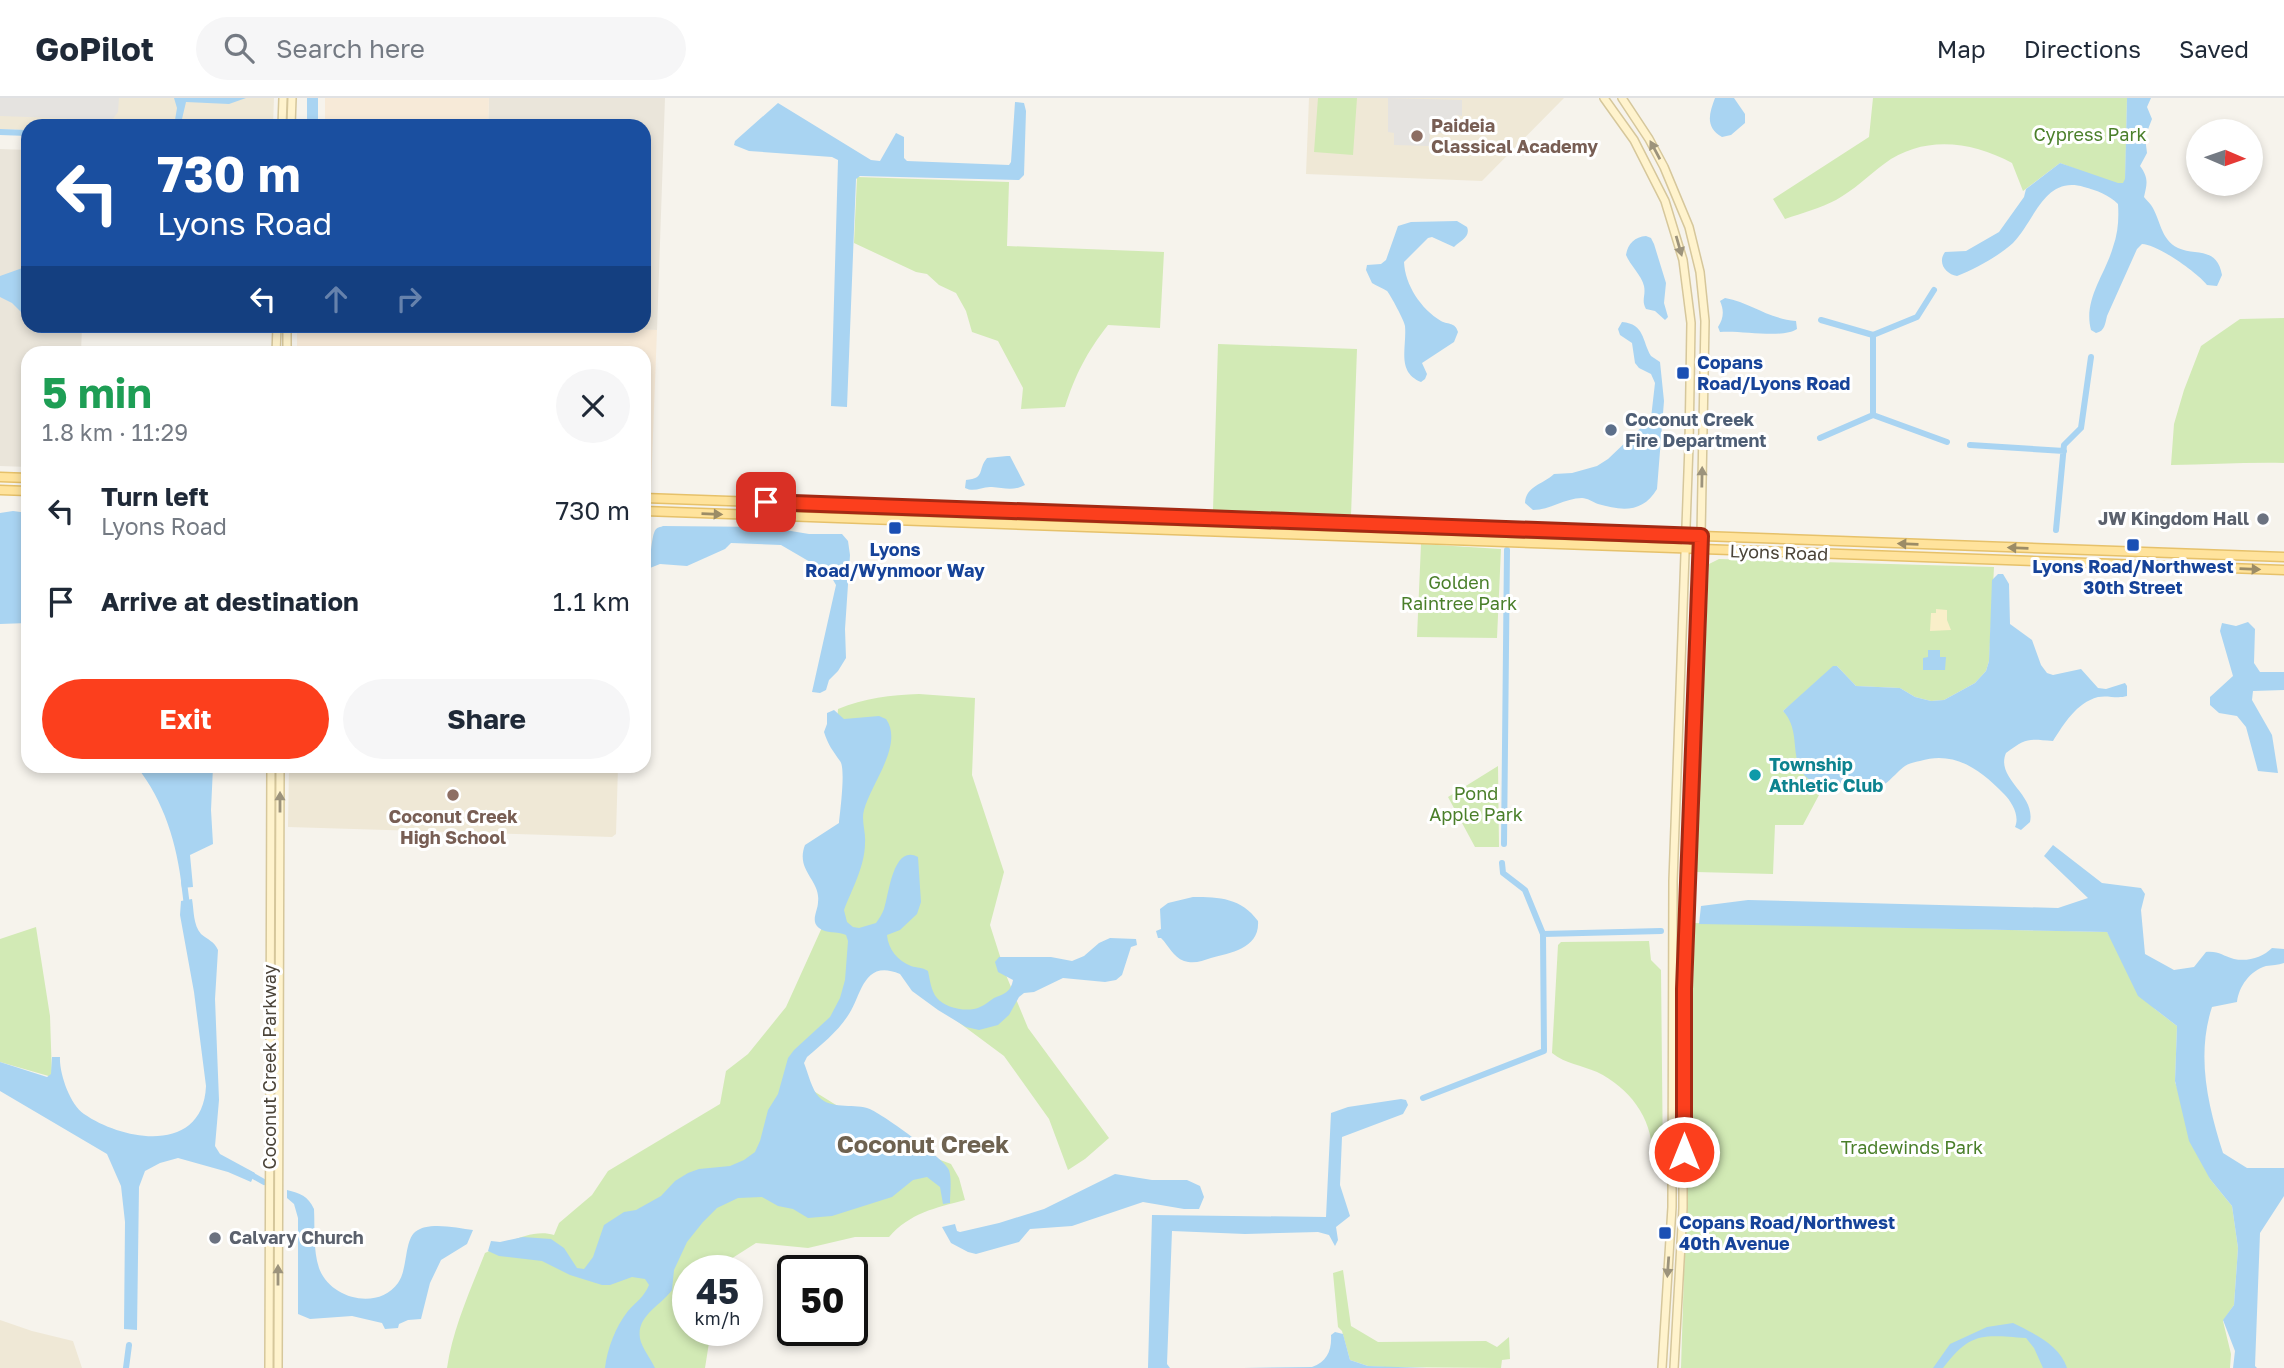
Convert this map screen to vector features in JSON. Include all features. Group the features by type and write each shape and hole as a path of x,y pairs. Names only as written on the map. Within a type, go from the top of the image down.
{"main road":[{"path":"282,119 283,98"},
{"path":"291,119 292,98"},
{"path":"1604,98 1634,140 1665,201 1683,260 1689,292 1692,359 1672,905 1672,1207 1662,1368"},
{"path":"1622,98 1649,139 1689,227 1700,272 1706,349 1684,989 1683,1208 1674,1368"},
{"path":"0,477 21,478"},
{"path":"0,490 21,491"},
{"name":"Lyons Road","path":"651,498 2284,557"},
{"name":"Lyons Road","path":"651,512 2284,570"},
{"name":"Coconut Creek Parkway","path":"269,1368 271,773"},
{"name":"Coconut Creek Parkway","path":"278,1368 280,773"}],"shaded area":[{"path":"0,98 274,98 273,119 21,119 21,130 0,129"},
{"path":"0,98 119,98 118,112 113,119 0,116"},
{"path":"325,98 489,98 488,119 325,119"},
{"path":"489,98 665,98 657,330 651,330 651,119 488,119"},
{"name":"Paideia Classical Academy","path":"1309,98 1564,98 1482,181 1306,174"},
{"path":"1388,98 1462,100 1462,116 1456,115 1455,124 1446,123 1445,133 1430,133 1429,146 1394,145 1394,133 1388,132"},
{"path":"0,149 21,150 21,333 82,333 81,346 21,346 21,467 0,466"},
{"path":"651,330 657,330 651,488 651,346 297,346 297,333 651,333"},
{"name":"Coconut Creek High School","path":"289,773 618,773 616,834 612,837 288,827"},
{"path":"0,1320 73,1341 82,1368 0,1368"}],"green space":[{"path":"1318,98 1357,98 1353,155 1314,152"},
{"name":"Cypress Park","path":"1873,98 2127,98 2125,188 2060,163 2023,191 2012,163 1964,146 1931,145 1899,155 1836,200 1785,219 1773,199 1869,137"},
{"path":"857,177 1009,182 1007,246 1164,252 1160,328 1108,325 1082,364 1065,407 1021,409 1023,388 998,341 972,332 966,311 956,293 939,285 927,274 916,272 854,243"},
{"path":"2284,318 2284,463 2171,465 2174,424 2201,346 2240,319"},
{"path":"1218,344 1357,349 1351,516 1213,510"},
{"name":"Golden Raintree Park","path":"1421,544 1501,549 1497,638 1417,637"},
{"path":"1719,559 1994,567 1989,661 1986,671 1975,683 1944,700 1931,701 1915,697 1900,688 1856,686 1837,666 1783,711 1794,727 1802,771 1809,779 1819,784 1819,795 1803,825 1775,825 1773,874 1696,872 1709,564"},
{"path":"898,695 975,698 972,775 1004,872 990,925 1006,975 1028,1028 1109,1138 1068,1170 1049,1119 1004,1056 938,1007 900,971 863,967 848,1005 799,1059 799,1082 849,1113 930,1156 951,1164 959,1178 965,1200 914,1217 889,1237 855,1237 808,1248 756,1243 737,1255 672,1255 672,1346 708,1346 705,1368 447,1368 458,1324 485,1253 528,1235 554,1235 559,1223 592,1195 608,1171 720,1104 726,1071 748,1054 786,1007 829,912 851,825 837,721 838,709 858,702"},
{"name":"Pond Apple Park","path":"1498,766 1499,847 1475,847 1448,797"},
{"name":"Tradewinds Park","path":"1695,923 2107,932 2155,1009 2177,1026 2175,1082 2210,1179 2232,1206 2238,1248 2234,1305 2223,1321 2231,1354 2230,1368 1681,1368"},
{"path":"36,927 50,1016 52,1077 0,1062 0,939"},
{"path":"1649,941 1651,960 1661,970 1663,1167 1652,1157 1649,1130 1638,1107 1629,1096 1597,1072 1552,1053 1558,945 1561,942"},
{"path":"1343,1270 1351,1326 1378,1342 1486,1341 1497,1347 1509,1337 1510,1359 1502,1360 1501,1368 1385,1367 1368,1366 1350,1360 1342,1331 1338,1327 1333,1273"}],"sand":[{"path":"1936,609 1947,610 1951,630 1930,631 1931,613 1936,613"}],"water":[{"path":"174,98 246,98 229,104 186,102 182,119 175,119 177,108"},
{"path":"307,98 318,98 318,119 307,119"},
{"path":"1715,98 1734,98 1745,114 1745,123 1731,135 1722,137 1713,129 1710,115"},
{"path":"2127,98 2151,98 2147,107 2152,119 2145,137 2147,153 2140,166 2146,181 2144,197 2172,244 2215,260 2222,275 2217,286 2207,285 2177,260 2142,244 2137,249 2103,329 2096,333 2091,330 2089,319 2092,298 2115,242 2118,204 2098,191 2070,185 2050,194 2021,234 2001,253 1957,276 1946,270 1942,264 1945,252 1966,251 1999,232 2024,197 2026,189 2060,163 2123,183"},
{"path":"1015,102 1024,103 1026,111 1024,175 1019,180 860,176 856,179 847,407 831,406 838,160 832,157 749,151 734,145 735,141 778,103 871,160 880,161 896,133 904,137 904,158 907,161 1009,165"},
{"path":"1457,221 1467,227 1468,234 1454,247 1432,237 1428,238 1404,262 1407,279 1421,303 1441,321 1453,325 1458,332 1454,342 1422,363 1427,374 1421,382 1413,378 1405,365 1403,319 1387,291 1372,283 1366,270 1367,265 1381,264 1386,260 1398,226 1411,222"},
{"path":"1646,236 1651,238 1654,244 1666,283 1664,303 1668,317 1665,320 1655,311 1646,309 1643,282 1626,255 1633,241"},
{"path":"21,268 21,312 0,297 0,276"},
{"path":"1725,298 1776,317 1796,321 1797,329 1772,334 1720,332 1718,327 1723,314 1720,301"},
{"path":"1622,322 1639,330 1651,356 1660,362 1664,401 1657,489 1645,502 1631,508 1607,506 1582,498 1533,510 1525,503 1531,489 1554,474 1572,473 1597,466 1651,418 1655,383 1651,374 1635,363 1632,343 1620,335 1618,329"},
{"path":"1010,456 1025,485 1013,489 965,488 966,480 979,475 987,458"},
{"path":"21,512 21,623 0,624 0,513"},
{"path":"663,526 767,527 809,534 842,534 848,541 850,555 845,629 846,658 829,680 826,690 820,693 812,692 836,585 829,573 781,545 731,543 725,549 687,566 660,564 651,568 651,551 656,529"},
{"path":"1998,574 2003,574 2009,584 2010,624 2032,640 2041,665 2047,673 2053,675 2081,669 2098,688 2106,689 2125,683 2127,686 2127,696 2098,697 2083,704 2071,715 2053,741 2028,740 2006,753 2006,771 2027,803 2030,822 2021,830 2015,827 2016,814 2007,797 1986,777 1955,760 1932,758 1911,763 1885,784 1870,790 1839,784 1819,784 1805,775 1799,767 1793,729 1783,711 1833,666 1837,666 1856,686 1900,688 1915,697 1931,701 1944,700 1975,683 1986,671 1989,661 1992,580"},
{"path":"2248,622 2255,629 2254,663 2260,672 2284,672 2284,690 2253,691 2252,700 2272,735 2278,773 2258,771 2246,727 2237,716 2219,713 2210,705 2210,697 2233,676 2220,631 2222,623 2236,626"},
{"path":"1928,650 1940,650 1940,657 1946,657 1945,670 1923,670 1923,658 1928,657"},
{"path":"834,710 844,719 879,716 886,719 891,729 889,752 864,810 863,860 844,910 847,922 859,928 876,923 884,909 898,864 910,855 918,857 921,902 917,914 900,930 887,935 894,954 911,966 928,971 933,992 941,1002 957,1009 969,1010 1006,992 1013,980 998,972 995,962 999,957 1051,957 1072,961 1110,938 1136,939 1137,945 1131,947 1122,975 1116,980 1105,982 1063,978 1034,992 1024,993 1009,1015 998,1025 979,1030 966,1027 938,1010 912,991 900,974 887,970 870,975 843,1023 804,1063 814,1090 824,1101 874,1111 937,1157 949,1170 950,1203 943,1204 940,1187 927,1177 913,1180 892,1197 832,1216 808,1218 762,1197 738,1198 717,1208 687,1242 681,1255 672,1255 672,1290 649,1313 641,1326 641,1342 655,1368 605,1368 610,1346 620,1324 649,1285 645,1279 632,1277 602,1285 570,1275 542,1261 499,1256 488,1251 491,1241 500,1242 523,1237 551,1239 564,1248 577,1268 584,1269 593,1257 604,1225 624,1212 636,1210 661,1196 675,1181 688,1173 699,1169 730,1166 755,1152 768,1110 778,1094 788,1058 830,1017 840,998 845,980 848,941 846,935 825,931 816,925 818,894 803,862 805,845 839,823 842,765 824,732 827,713"},
{"path":"141,773 213,773 213,844 190,855 193,887 182,888 177,855 168,824"},
{"path":"2053,845 2102,883 2141,888 2145,894 2141,910 2145,954 2174,970 2194,967 2206,952 2245,960 2260,956 2272,948 2284,949 2284,963 2266,966 2250,975 2237,1002 2212,1007 2205,1044 2206,1081 2223,1153 2247,1168 2284,1168 2284,1196 2260,1233 2257,1368 2233,1368 2235,1351 2223,1320 2234,1305 2238,1248 2232,1206 2210,1179 2189,1141 2175,1081 2177,1026 2138,996 2107,932 1699,924 1701,906 1748,900 2058,908 2088,898 2044,856"},
{"path":"1193,897 1237,903 1258,921 1254,937 1243,948 1227,954 1195,962 1180,959 1158,938 1156,931 1161,929 1160,909 1168,903"},
{"path":"192,899 198,930 218,950 215,999 219,1100 215,1146 220,1154 255,1173 251,1182 228,1172 178,1158 145,1171 139,1187 137,1330 124,1329 125,1222 121,1186 107,1154 0,1091 0,1062 47,1077 51,1074 52,1057 60,1057 66,1088 74,1104 101,1124 120,1131 159,1136 177,1132 191,1123 202,1108 206,1086 194,992 180,915 181,901"},
{"path":"1406,1100 1408,1105 1403,1114 1342,1137 1340,1185 1350,1216 1336,1227 1338,1240 1335,1246 1329,1235 1318,1232 1245,1234 1172,1231 1167,1364 1170,1368 1148,1368 1152,1215 1326,1217 1331,1113 1348,1107"},
{"path":"1115,1174 1152,1180 1187,1180 1200,1186 1204,1197 1199,1209 1143,1202 1072,1226 1030,1229 1019,1242 976,1254 951,1243 942,1227 955,1224 960,1232 999,1223 1044,1209"},
{"path":"287,1190 303,1196 314,1209 316,1254 325,1279 344,1294 355,1298 379,1297 398,1283 409,1242 415,1232 427,1227 443,1226 473,1230 467,1244 441,1260 430,1283 421,1319 408,1320 399,1324 398,1328 385,1329 382,1323 352,1316 310,1319 298,1314 298,1218 294,1204 287,1198"},
{"path":"2013,1323 2052,1346 2067,1368 2043,1368 2026,1338 1988,1336 1970,1341 1943,1368 1933,1368 1950,1344 1987,1327"},
{"path":"1335,1332 1343,1334 1350,1360 1368,1366 1427,1368 1243,1368 1312,1367 1328,1355 1331,1335"}],"waterway":[{"path":"0,132 21,133"},
{"path":"1820,438 1873,415 1873,335 1917,317 1934,290"},
{"path":"1821,320 1873,335"},
{"path":"2056,530 2064,445 2081,428 2091,357"},
{"path":"1873,415 1947,442"},
{"path":"1970,445 2064,451"},
{"path":"1504,844 1507,550"},
{"path":"1502,863 1503,873 1525,890 1543,934 1661,931"},
{"path":"184,882 187,906"},
{"path":"1423,1098 1544,1051 1543,934"},
{"path":"248,1173 264,1182"},
{"path":"126,1368 129,1345"}],"place":[{"name":"Paideia Classical Academy","path":"1417,136"},
{"name":"Copans Road/Lyons Road","path":"1683,373"},
{"name":"Coconut Creek Fire Department","path":"1611,430"},
{"name":"JW Kingdom Hall","path":"2263,519"},
{"name":"Lyons Road/Wynmoor Way","path":"895,528"},
{"name":"Lyons Road/Northwest 30th Street","path":"2133,545"},
{"name":"Township Athletic Club","path":"1755,775"},
{"name":"Coconut Creek High School","path":"453,795"},
{"name":"Copans Road/Northwest 40th Avenue","path":"1665,1233"},
{"name":"Calvary Church","path":"215,1238"}],"district":[{"name":"Coconut Creek","path":"923,1145"}],"route":[{"path":"766,502 1701,536 1684,989 1684,1152"}]}
